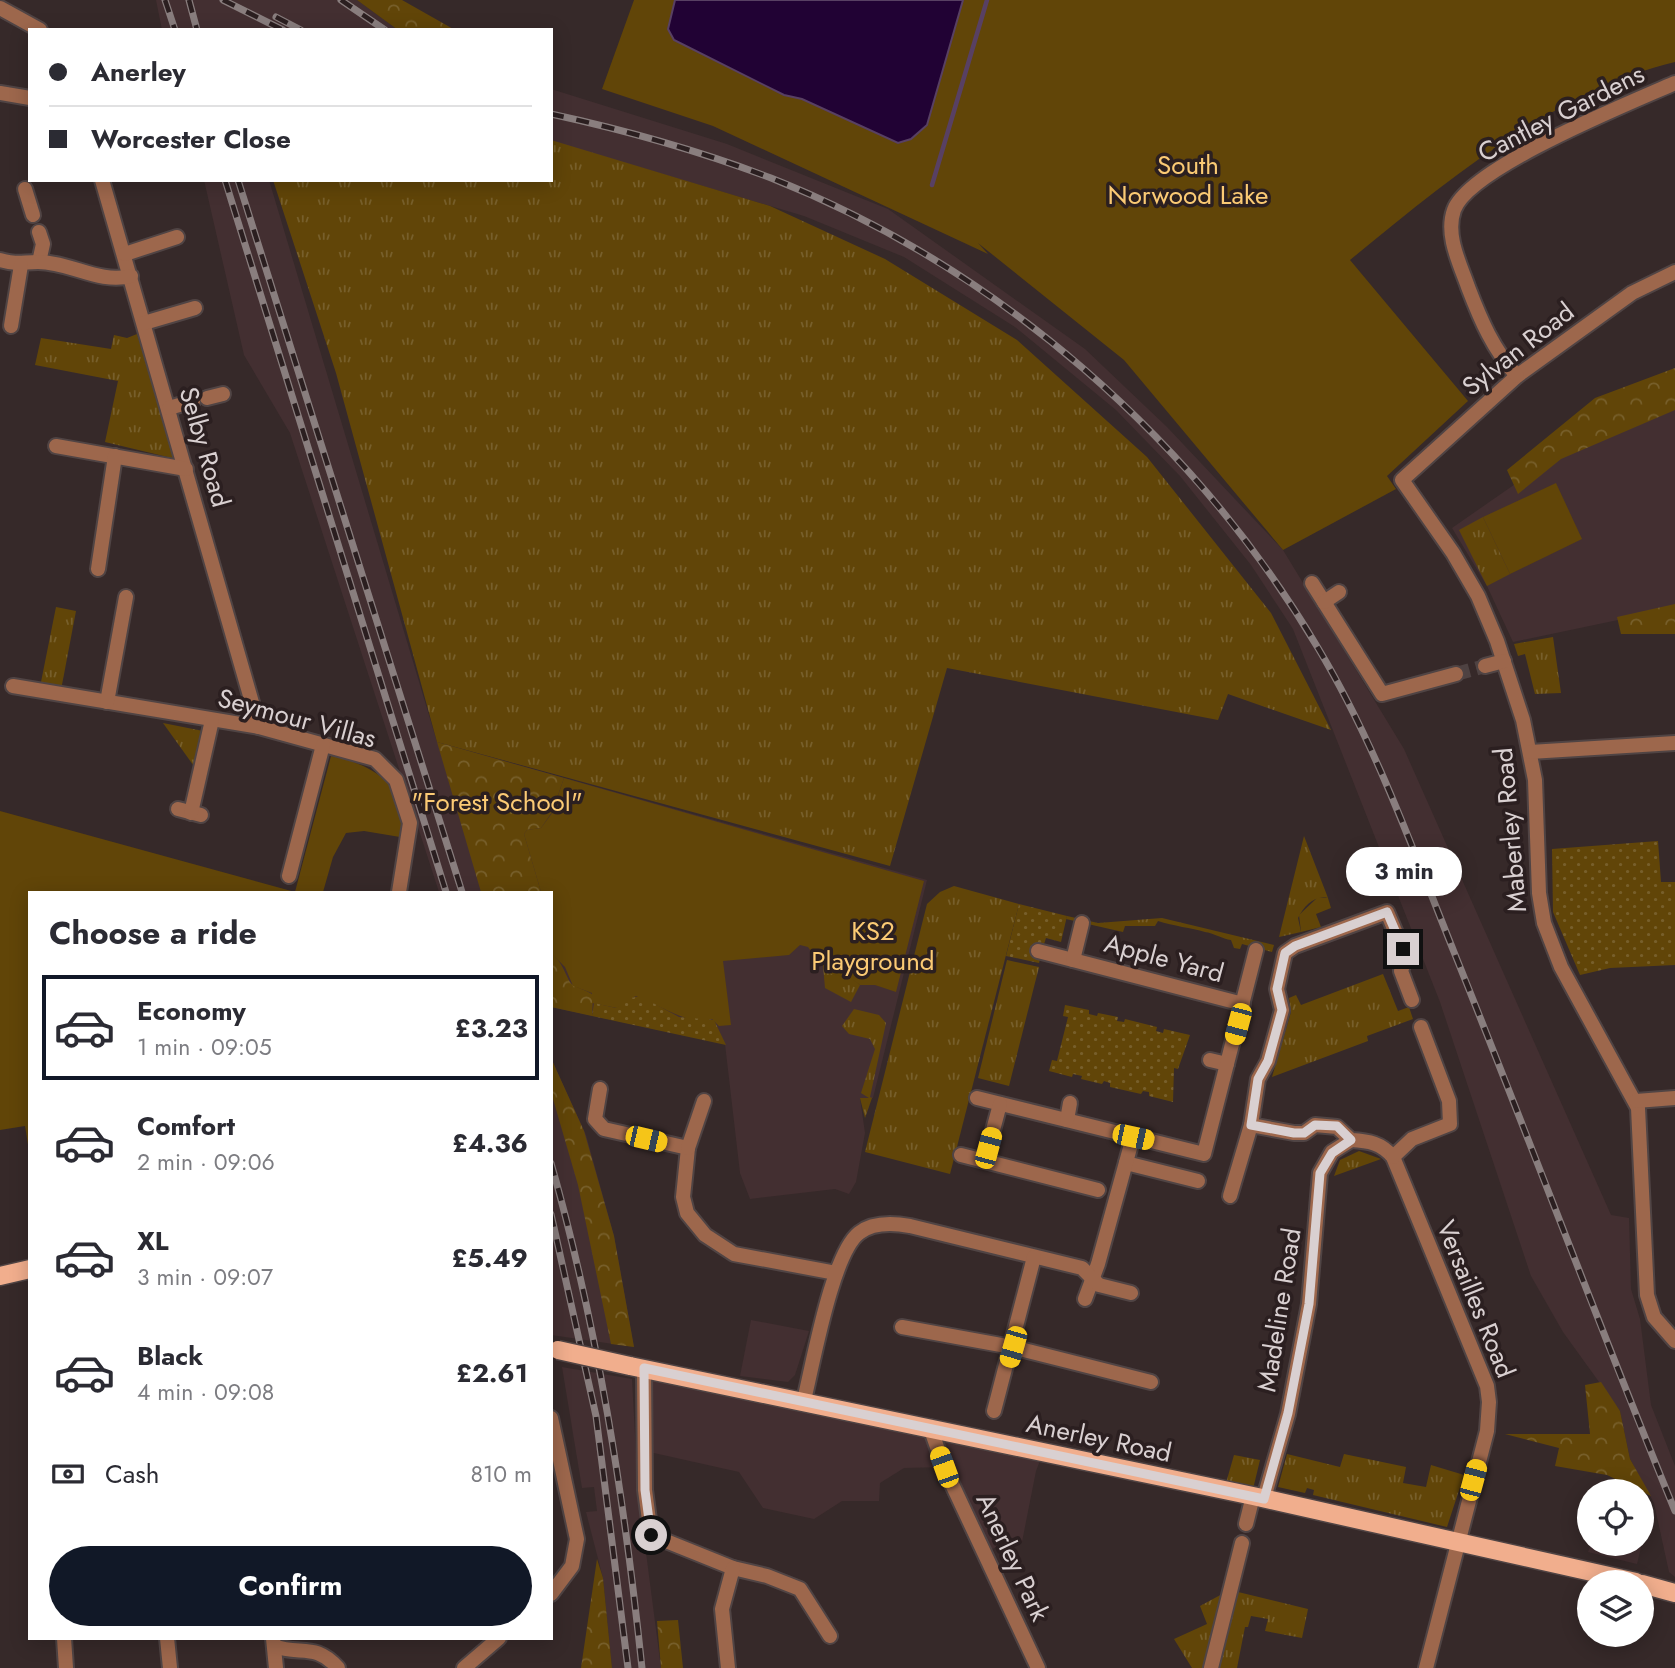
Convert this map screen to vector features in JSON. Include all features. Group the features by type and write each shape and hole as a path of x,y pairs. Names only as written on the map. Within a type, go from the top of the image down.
{"main road":[{"path":"0,1276 28,1269"},
{"name":"Anerley Road","path":"555,1350 1259,1497 1580,1570"},
{"path":"1654,1587 1675,1593"}],"street":[{"path":"0,8 36,28"},
{"name":"Cantley Gardens","path":"1517,376 1491,342 1462,271 1454,245 1455,208 1476,184 1535,148 1675,83"},
{"path":"0,93 28,98"},
{"name":"Selby Road","path":"103,182 259,727"},
{"path":"25,189 33,215"},
{"path":"39,232 43,244 39,262"},
{"path":"124,254 177,237"},
{"path":"0,260 21,265 39,262 115,280 131,276"},
{"path":"11,326 21,265"},
{"name":"Sylvan Road","path":"1402,480 1517,376 1632,293 1675,272"},
{"path":"144,323 195,308"},
{"path":"169,408 223,394"},
{"path":"56,446 186,469"},
{"path":"98,569 115,456"},
{"name":"Maberley Road","path":"1402,480 1453,553 1478,596 1504,661 1530,752 1538,809 1539,892 1544,923 1567,979 1636,1101 1640,1120 1647,1295 1654,1317 1675,1341"},
{"path":"1312,583 1382,694 1456,674"},
{"path":"1324,602 1339,592"},
{"path":"107,702 126,597"},
{"path":"1485,666 1504,661"},
{"name":"Seymour Villas","path":"13,685 259,727 374,759 396,780 410,823 399,891"},
{"path":"190,812 212,720"},
{"path":"1530,752 1675,743"},
{"path":"289,876 323,745"},
{"path":"1230,1196 1251,1125 1258,1079 1268,1061 1282,1010 1277,989 1285,953 1295,946 1387,912 1406,957 1401,971 1412,1000"},
{"name":"Apple Yard","path":"1073,960 1082,923"},
{"name":"Apple Yard","path":"977,1098 1204,1154 1256,950"},
{"name":"Apple Yard","path":"1038,951 1243,1004"},
{"path":"1251,1125 1294,1133 1304,1133 1315,1125 1337,1126 1351,1140 1370,1141 1385,1147 1393,1157 1412,1139 1450,1124 1449,1101 1421,1027"},
{"path":"1210,1060 1227,1064"},
{"path":"600,1089 595,1119 604,1129 688,1149"},
{"path":"1636,1101 1675,1098"},
{"path":"704,1101 688,1149 683,1197 687,1213 705,1235 734,1254 836,1273"},
{"path":"985,1160 1000,1104"},
{"path":"1067,1120 1070,1104"},
{"path":"1084,1299 1133,1137"},
{"name":"Madeline Road","path":"1246,1524 1259,1497 1288,1413 1309,1304 1320,1173 1332,1153 1351,1140"},
{"path":"961,1155 1098,1190"},
{"name":"Versailles Road","path":"1393,1157 1487,1386 1487,1431 1426,1668"},
{"path":"1126,1163 1198,1181"},
{"path":"804,1400 836,1273 847,1248 860,1232 893,1223 1082,1268 1092,1275 1099,1285 1131,1293"},
{"path":"994,1411 1013,1347 1034,1257"},
{"path":"902,1327 1013,1347 1150,1382"},
{"path":"637,1367 645,1490 651,1535 733,1568 767,1576 800,1589 831,1636"},
{"name":"Anerley Park","path":"930,1427 944,1467 1038,1668"},
{"path":"553,1436 558,1482 577,1539 572,1566 553,1593"},
{"path":"1211,1668 1242,1543"},
{"path":"727,1668 722,1609 733,1568"},
{"path":"64,1640 66,1668"},
{"path":"167,1640 170,1668"},
{"path":"464,1668 497,1640"},
{"path":"276,1668 273,1642 309,1649 324,1655 338,1668"}],"shaded area":[{"path":"156,0 357,0 395,28 162,28"},
{"path":"675,0 963,0 927,125 911,139 898,143 802,99 784,95 674,40 668,29"},
{"path":"553,90 727,144 888,209 1085,349 1167,427 1283,550 1404,749 1611,1215 1629,1218 1631,1289 1640,1319 1651,1405 1675,1466 1675,1577 1669,1572 1654,1503 1654,1479 1641,1479 1630,1459 1620,1411 1563,1332 1531,1276 1440,1002 1293,629 1251,565 1180,476 1116,410 1015,327 904,257 804,216 553,142"},
{"path":"204,182 270,182 437,742 927,880 873,1098 860,1098 865,1133 856,1182 849,1194 835,1189 750,1199 740,1173 725,1044 553,1007 553,891 439,891 290,433 244,355"},
{"path":"1675,377 1675,608 1513,642 1487,586 1452,528 1660,383"},
{"path":"553,1062 586,1135 614,1236 634,1347 553,1335"},
{"path":"751,1320 809,1331 795,1375 788,1382 740,1376"},
{"path":"562,1367 632,1379 638,1491 661,1668 612,1668 603,1578 586,1512 597,1511 594,1487 582,1488"},
{"path":"644,1368 1043,1453 1036,1471 1022,1542 996,1547 984,1554 944,1467 904,1468 880,1483 879,1501 842,1501 814,1519 763,1508 739,1472 645,1451"},
{"path":"1604,1556 1639,1556 1637,1564"}],"green space":[{"path":"357,0 402,0 451,28 395,28"},
{"name":"South Norwood Lake","path":"634,0 1675,0 1675,62 1586,94 1544,117 1462,171 1350,260 1468,401 1387,476 1396,489 1283,550 1124,360 978,243 988,254 713,126 602,89"},
{"path":"553,141 770,206 885,259 1017,340 1147,457 1271,613 1331,730 1228,694 1218,720 947,668 890,866 437,742 336,373 274,182 553,182"},
{"path":"137,334 176,459 105,442 118,381 35,365 41,338 111,349 114,335 127,338"},
{"path":"1675,368 1675,410 1561,459 1518,494 1507,470 1595,398"},
{"path":"1556,483 1582,539 1510,574 1483,517"},
{"path":"1483,517 1510,574 1487,586 1459,530"},
{"path":"1675,604 1675,634 1621,634 1617,617"},
{"path":"56,607 76,611 61,690 40,687"},
{"path":"1553,637 1561,693 1535,694 1525,654 1518,656 1514,644"},
{"path":"163,723 203,731 196,769"},
{"name":"\"Forest School\"","path":"437,742 564,778 552,812 541,828 527,830 524,834 541,891 481,891"},
{"path":"331,756 362,765 385,781 394,791 401,819 400,837 364,831 346,833 333,857 323,891 295,891"},
{"name":"KS2 Playground","path":"564,778 924,881 896,992 875,985 860,985 852,979 831,974 834,957 815,957 808,947 800,945 789,955 723,961 731,1025 719,1026 712,1019 694,1020 674,1014 636,996 617,1008 592,1003 592,993 573,986 565,967 553,955 553,891 541,891 524,834 527,830 541,828 552,813"},
{"path":"0,811 291,891 28,891 28,1145 25,1126 0,1130"},
{"path":"1304,836 1328,898 1318,898 1303,909 1298,918 1301,932 1279,937"},
{"path":"1658,841 1661,882 1675,882 1675,965 1610,968 1580,975 1553,912 1552,849"},
{"path":"954,886 1019,904 950,1174 865,1152 927,904 940,892"},
{"path":"1317,898 1328,898 1331,908 1316,914 1321,927 1301,932 1299,915"},
{"path":"1019,904 1067,916 1061,942 1046,938 1043,947 1038,946 1035,958 1040,959 1039,963 1006,956"},
{"path":"1067,916 1098,923 1162,918 1274,945 1272,952 1242,944 1240,949 1234,948 1231,940 1158,921 1155,926 1125,926 1123,932 1066,919"},
{"path":"553,955 571,983 593,995 592,1016 553,1007"},
{"path":"1007,960 1039,967 1009,1086 978,1078"},
{"path":"827,961 835,963 860,985 851,1002 825,988 823,965"},
{"path":"1383,974 1398,1011 1409,1007 1413,1019 1367,1036 1368,1041 1272,1077 1291,1012 1289,998 1296,995 1301,1005"},
{"path":"640,996 679,1017 714,1020 726,1045 592,1016 594,1003 616,1008 631,998"},
{"path":"1065,1005 1089,1010 1089,1014 1097,1016 1098,1013 1118,1017 1117,1021 1124,1022 1125,1019 1157,1027 1156,1031 1163,1033 1164,1029 1190,1035 1178,1069 1174,1068 1173,1102 1149,1096 1149,1092 1143,1091 1141,1094 1110,1087 1110,1083 1104,1081 1102,1084 1081,1079 1082,1076 1073,1074 1072,1077 1049,1071 1052,1060 1057,1061 1068,1017 1063,1016"},
{"path":"854,1009 879,1015 886,1023 870,1097 872,1098 865,1118 860,1098 869,1098 861,1093 875,1049 870,1039 849,1034 842,1026"},
{"path":"553,1062 584,1131 614,1236 634,1347 611,1344 578,1185 553,1099"},
{"path":"1359,1151 1381,1159 1334,1176 1340,1160"},
{"path":"1601,1382 1620,1411 1630,1459 1641,1479 1615,1479 1607,1475 1555,1466 1559,1448 1505,1434 1590,1434 1585,1385"},
{"path":"1287,1454 1340,1467 1344,1454 1406,1467 1403,1483 1426,1487 1431,1465 1464,1475 1447,1527 1313,1495 1314,1490 1307,1488 1305,1493 1278,1487"},
{"path":"1234,1455 1260,1460 1253,1489 1226,1483"},
{"path":"597,1559 603,1578 612,1668 581,1668"},
{"path":"1234,1591 1308,1609 1302,1638 1265,1631 1268,1619 1251,1616 1248,1627 1245,1627 1237,1668 1214,1668"},
{"path":"1226,1592 1208,1668 1192,1668 1174,1639 1207,1624 1200,1606"},
{"path":"678,1620 683,1668 661,1668 657,1621"}],"waterway":[{"path":"932,185 987,0"}],"tunnel":[{"path":"1456,674 1485,666"}],"railway":[{"path":"165,0 174,28"},
{"path":"189,0 196,28"},
{"path":"223,0 279,28"},
{"path":"341,0 382,28"},
{"path":"276,17 297,28"},
{"path":"553,114 662,142 771,178 855,215 935,260 1011,311 1083,368 1150,431 1212,499 1268,571 1318,648 1358,721 1392,797 1675,1511"},
{"path":"226,182 446,891"},
{"path":"239,182 462,891"},
{"path":"553,1170 596,1350 618,1476 642,1668"},
{"path":"553,1223 596,1416 628,1668"}],"route":[{"path":"651,1535 645,1490 644,1368 760,1390 980,1440 1264,1499 1288,1413 1309,1304 1320,1202 1320,1173 1332,1153 1351,1140 1337,1126 1315,1125 1304,1133 1294,1133 1251,1125 1258,1079 1268,1061 1282,1010 1277,989 1285,953 1295,946 1387,912 1403,949"}]}
